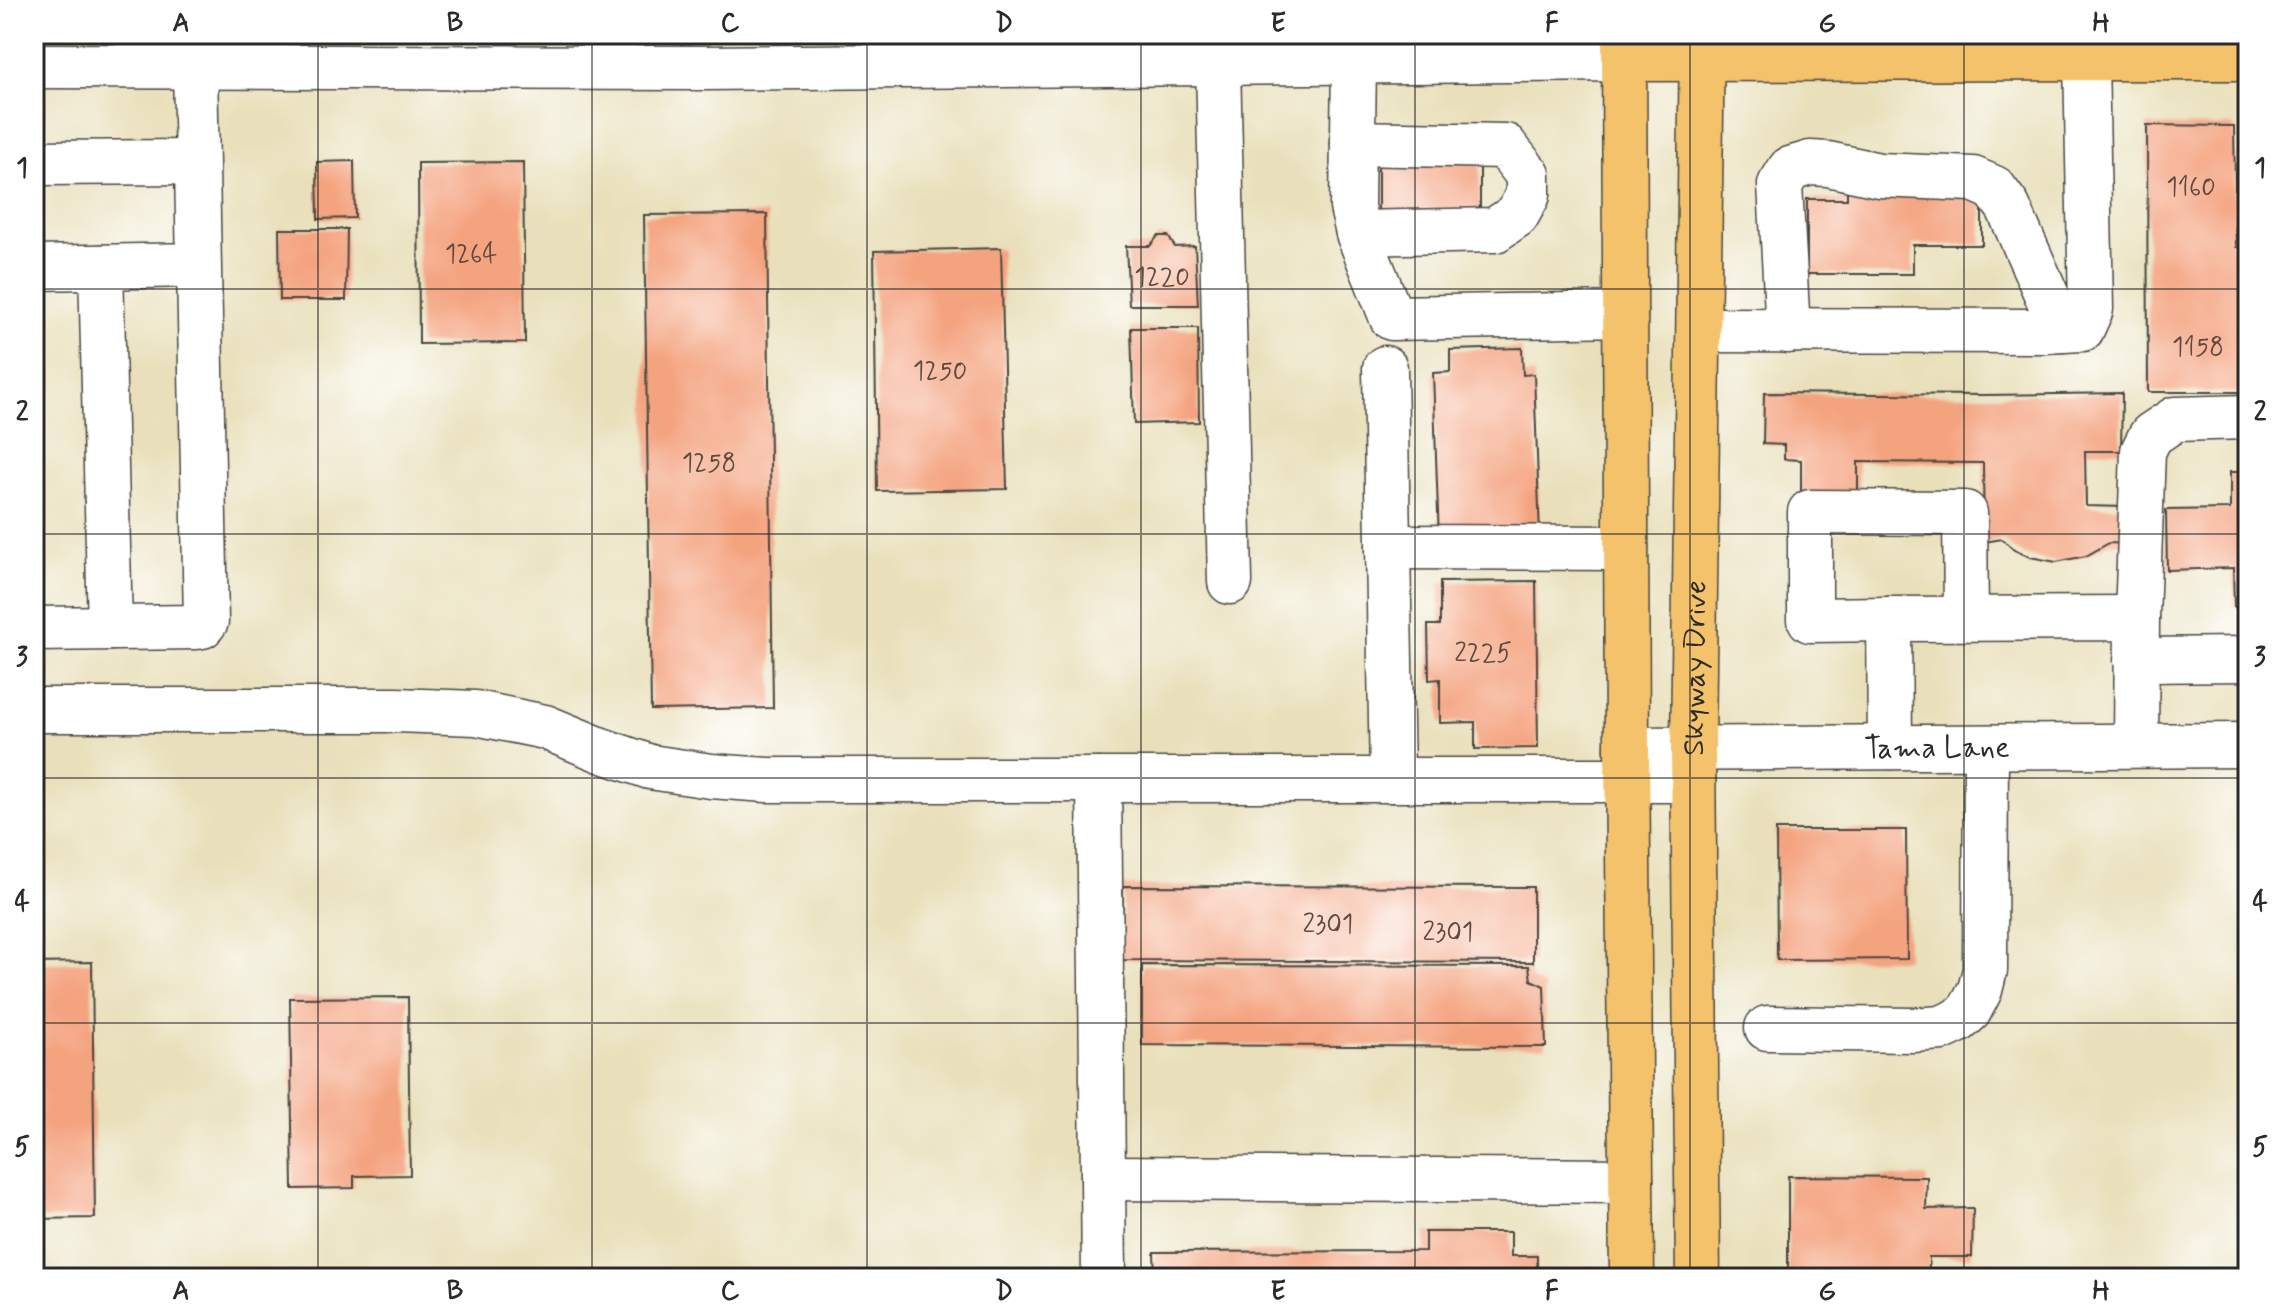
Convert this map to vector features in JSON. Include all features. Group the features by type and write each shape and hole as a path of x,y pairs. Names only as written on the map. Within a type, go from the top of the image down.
{"main road":[{"path":"1632,1278 1624,47 1702,46 2086,58 2248,58"},
{"name":"Skyway Drive","path":"1698,1278 1693,764 1702,46"}],"street":[{"path":"50,55 195,66 706,68 1354,62 1624,47"},
{"path":"1699,330 2082,329 2091,309 2086,58"},
{"path":"1354,62 1352,207 1358,233 1392,318 1625,314"},
{"path":"1218,63 1230,582"},
{"path":"34,629 197,627 206,621 195,66"},
{"path":"1353,143 1505,146 1528,175 1528,195 1517,215 1495,230 1358,233"},
{"path":"34,163 196,162"},
{"path":"1788,331 1780,185 1790,169 1810,163 1849,167 1879,175 1973,179 1994,188 2008,207 2062,330"},
{"path":"34,268 197,265"},
{"path":"101,267 110,628"},
{"path":"1385,368 1392,780"},
{"path":"2136,745 2136,639 2143,451 2151,435 2175,419 2248,417"},
{"path":"1966,618 1965,513 1810,512 1810,620 1966,618 2136,639 2248,659"},
{"path":"1388,547 1626,548"},
{"path":"1889,619 1890,747"},
{"name":"Tama Lane","path":"34,710 396,710 476,713 545,727 650,767 767,780 1392,780 1627,764 1693,764 1890,747 2248,745"},
{"path":"1767,1028 1942,1028 1969,1011 1980,990 1985,970 1986,747"},
{"path":"1099,780 1104,1278"},
{"path":"1103,1178 1631,1181"}],"building":[{"path":"2147,125 2234,126 2236,247 2248,246 2248,392 2148,392"},
{"path":"1378,153 1480,154 1480,210 1378,210"},
{"path":"354,161 355,218 318,219 317,162"},
{"path":"523,162 525,343 419,344 418,163"},
{"path":"1965,188 1982,203 1982,245 1913,245 1913,274 1807,274 1807,199 1847,199 1847,189"},
{"path":"767,214 773,708 651,710 644,215"},
{"path":"279,229 347,229 346,300 280,300"},
{"path":"1158,236 1168,236 1175,247 1195,246 1198,305 1129,305 1126,246 1150,246"},
{"path":"1001,248 1007,489 877,491 874,251"},
{"path":"1131,328 1198,328 1199,422 1134,424"},
{"path":"1522,348 1523,375 1534,374 1540,536 1439,540 1433,373 1450,372 1450,350"},
{"path":"1764,393 2122,393 2121,451 2085,451 2086,506 2125,507 2127,544 2109,543 2086,556 2056,562 2030,557 2014,550 2002,539 1984,542 1983,463 1858,462 1858,502 1801,501 1801,460 1784,459 1784,445 1763,444"},
{"path":"2230,472 2248,472 2248,606 2234,607 2233,568 2167,570 2166,510 2230,509"},
{"path":"1536,581 1538,748 1475,749 1475,722 1440,723 1440,679 1429,680 1428,625 1440,625 1440,582"},
{"path":"1776,830 1906,830 1907,959 1777,960"},
{"path":"1123,886 1533,887 1533,962 1122,960"},
{"path":"92,962 95,1218 34,1219 34,963"},
{"path":"1142,965 1529,966 1531,980 1544,986 1546,1047 1142,1045"},
{"path":"408,997 410,1175 354,1176 354,1188 293,1189 290,998"},
{"path":"1788,1176 1927,1177 1926,1209 1973,1208 1972,1257 1929,1257 1929,1278 1788,1278"},
{"path":"1425,1232 1511,1232 1511,1256 1537,1256 1537,1278 1155,1278 1154,1252 1425,1251"}]}
